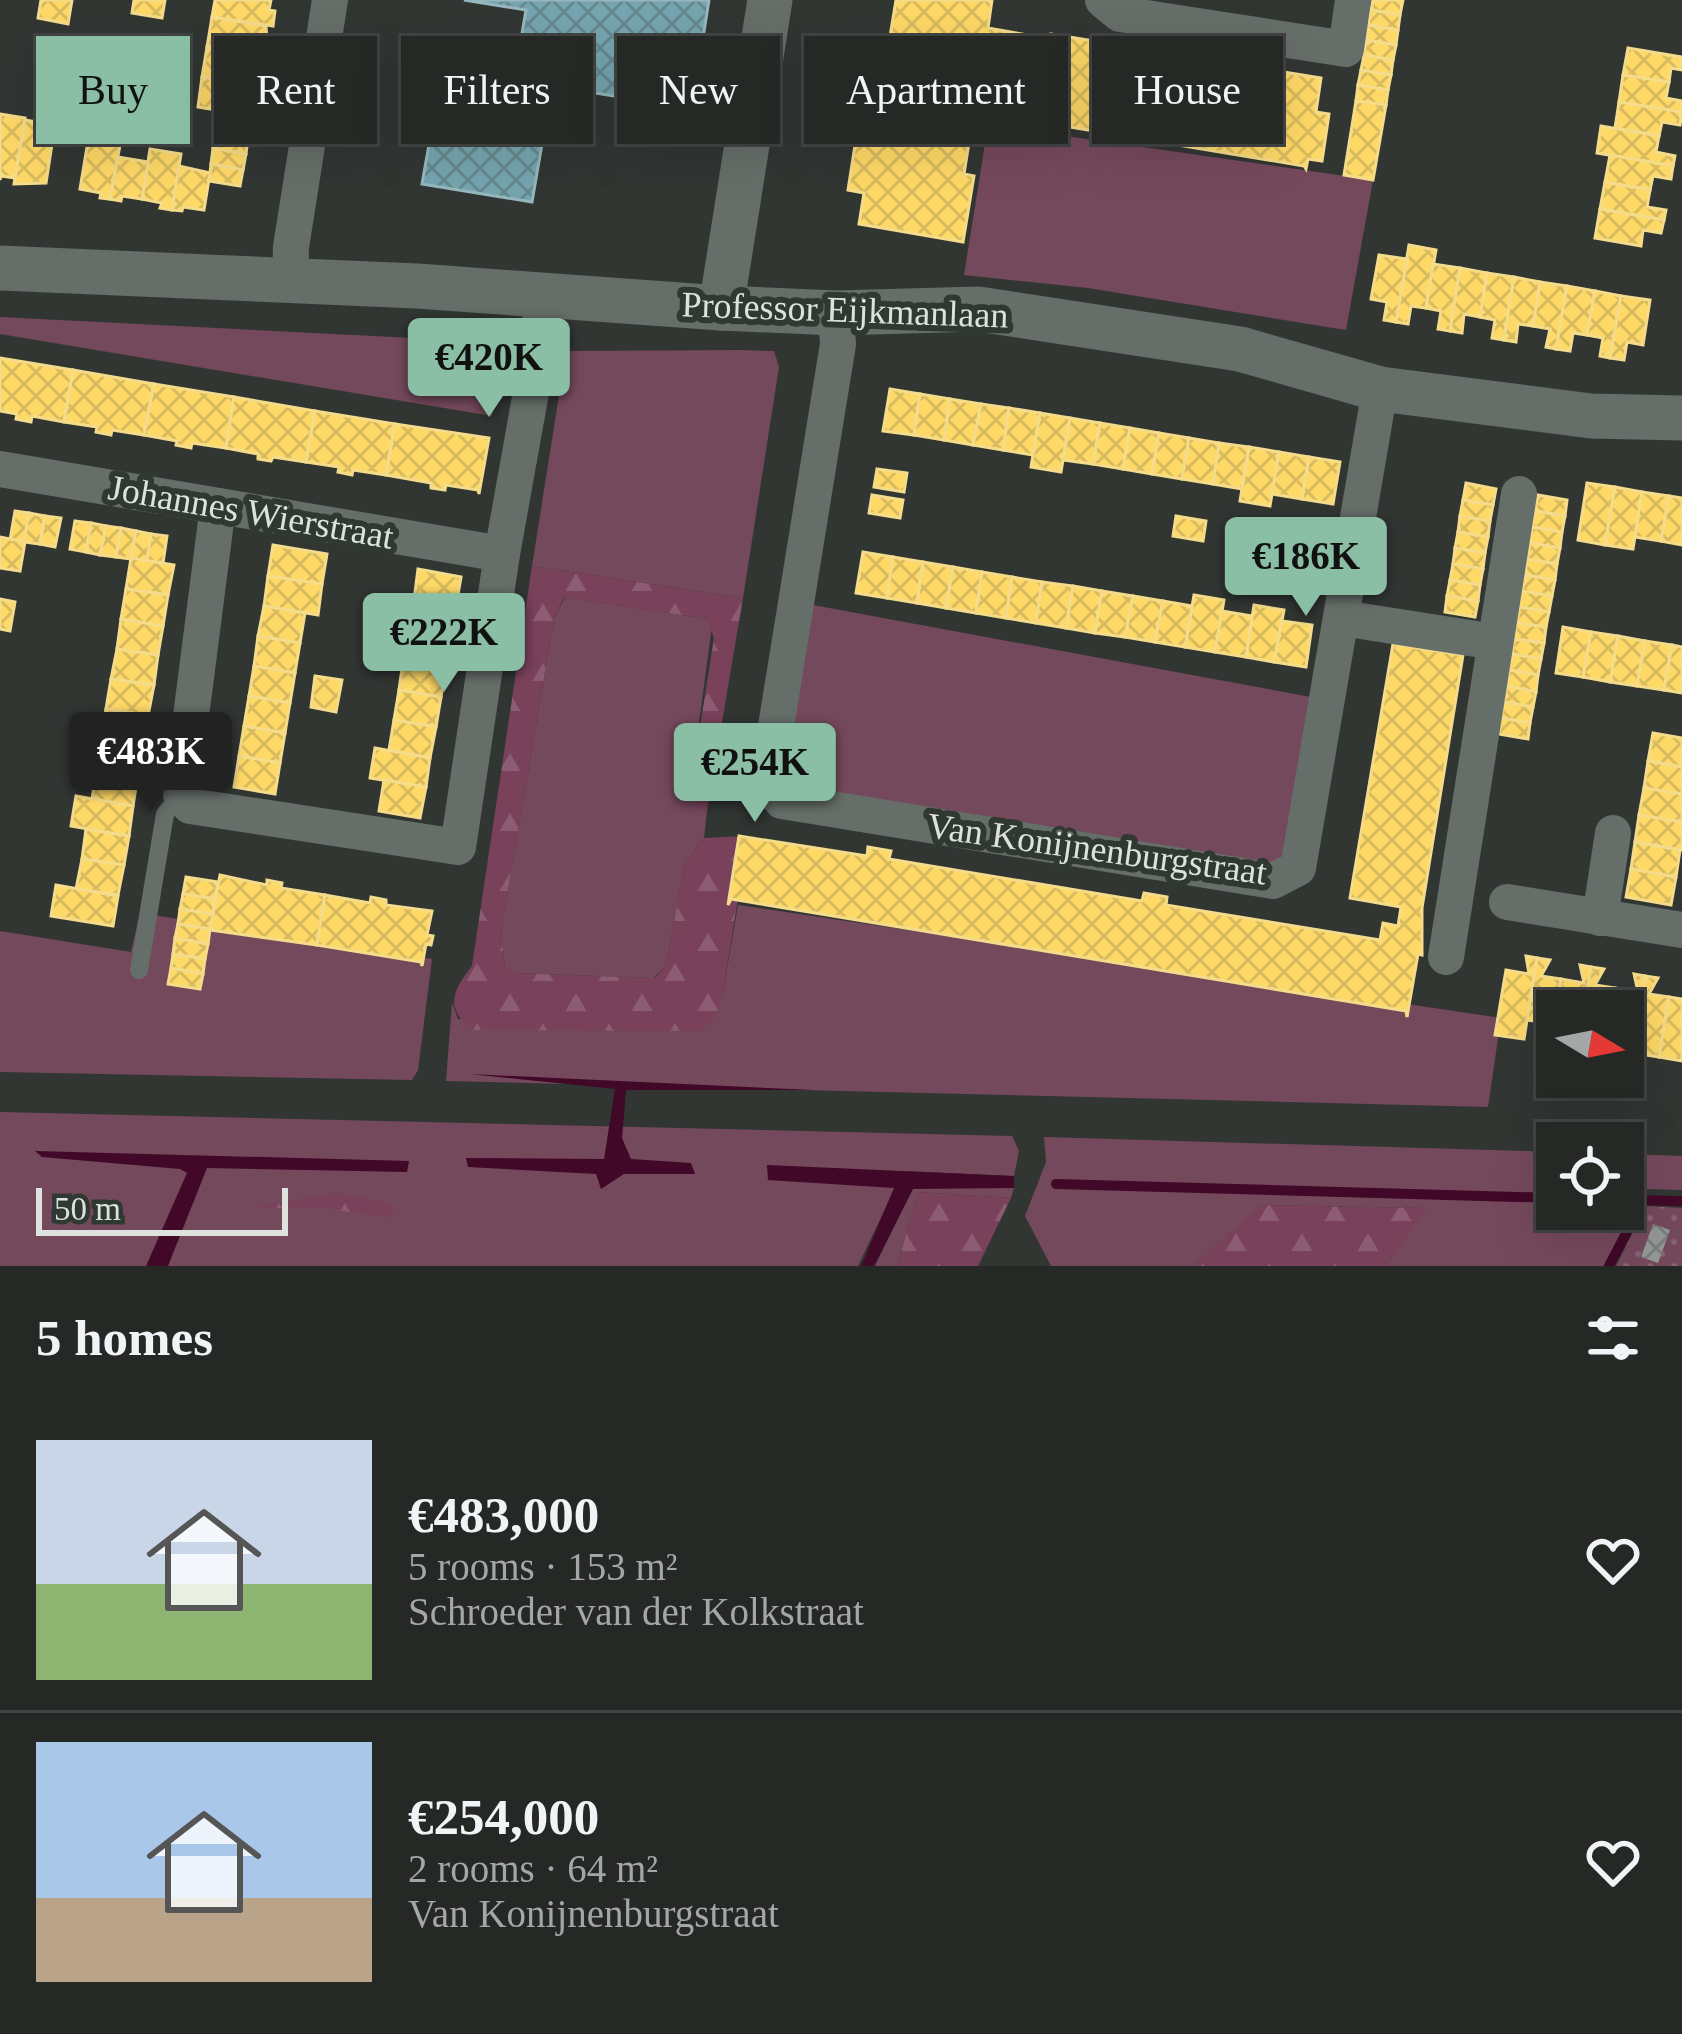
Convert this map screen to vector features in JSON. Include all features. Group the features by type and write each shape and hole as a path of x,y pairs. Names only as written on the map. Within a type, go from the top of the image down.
{"street":[{"path":"290,280 330,0"},
{"path":"722,308 770,0"},
{"path":"1102,0 1120,14 1346,49 1353,0"},
{"name":"Professor Eijkmanlaan","path":"0,268 541,293 836,313 978,309 1240,350 1380,388 1592,416 1682,418"},
{"path":"218,506 181,794 190,806 458,847 540,342 541,293"},
{"name":"Van Konijnenburgstraat","path":"836,313 838,344 767,782 782,801 1273,881 1298,868 1380,388"},
{"name":"Johannes Wierstraat","path":"0,470 502,554"},
{"path":"1446,957 1519,494"},
{"path":"1342,618 1496,642"},
{"path":"1600,917 1613,833"},
{"path":"1508,902 1682,930"}],"lane":[{"path":"139,970 165,814 181,794"}],"shaded area":[{"path":"1068,136 1092,140 1092,144 1121,144 1373,180 1346,330 1088,288 964,275 985,144 1068,144"},
{"path":"0,317 492,342 504,350 492,416 0,334"},
{"path":"566,351 774,351 779,367 743,598 532,566"},
{"path":"565,597 707,619 712,626 689,797 707,811 704,838 685,862 666,965 654,978 513,973 505,967 501,931 554,619"},
{"path":"813,605 1316,698 1292,843 1278,860 1262,867 812,791 792,772 788,745"},
{"path":"738,905 1501,1018 1488,1107 446,1081 452,1003 458,1019 722,998"},
{"path":"140,913 432,959 418,1070 412,1080 0,1072 0,931 131,952"},
{"path":"469,1074 813,1090 626,1090 622,1138 631,1159 691,1163 695,1174 624,1174 601,1189 596,1174 468,1167 466,1158 604,1159 615,1089"},
{"path":"0,1112 1012,1136 1019,1151 1014,1176 903,1171 858,1266 0,1266"},
{"path":"1044,1137 1536,1151 1536,1230 1622,1230 1604,1266 1385,1266 1427,1208 1262,1205 1193,1266 1051,1266 1025,1216 1046,1162"},
{"path":"35,1151 409,1161 407,1172 207,1168 168,1266 146,1266 187,1173 42,1157"},
{"path":"1644,1155 1682,1156 1682,1190 1644,1189"},
{"path":"767,1165 1014,1176 1014,1188 913,1189 874,1266 861,1266 894,1188 768,1180"},
{"path":"913,1188 1014,1188 1011,1198 918,1192 897,1266 875,1266"},
{"path":"1646,1206 1682,1208 1682,1266 1616,1266 1634,1230 1644,1230"}],"green space":[{"path":"532,566 743,598 707,811 689,797 714,638 707,619 564,597 554,619 501,931 505,967 513,973 655,978 666,965 685,862 704,838 748,836 722,998 714,1019 701,1031 474,1030 455,1008 456,992 472,966"},
{"path":"336,1192 394,1204 392,1218 322,1208 254,1208"},
{"path":"918,1192 1011,1198 978,1266 897,1266"},
{"path":"1261,1205 1428,1208 1385,1266 1193,1266"}],"building: Homes":[{"path":"41,0 72,0 68,24 38,18"},
{"path":"134,0 165,0 162,18 132,13"},
{"path":"215,0 271,0 273,26 212,17"},
{"path":"896,0 992,0 988,28 1022,34 1022,36 890,36"},
{"path":"1373,0 1403,0 1400,15 1371,10"},
{"path":"1371,10 1400,15 1398,30 1368,25"},
{"path":"212,17 266,26 267,36 214,36 214,48 207,47"},
{"path":"1368,25 1398,30 1396,45 1366,40"},
{"path":"1068,37 1092,41 1092,131 1068,127"},
{"path":"1366,40 1396,45 1393,60 1364,55"},
{"path":"207,47 214,48 214,79 202,77"},
{"path":"1628,48 1682,57 1682,70 1671,68 1669,82 1623,75"},
{"path":"1364,55 1393,60 1391,75 1361,70"},
{"path":"1361,70 1391,75 1388,90 1358,85"},
{"path":"1283,72 1321,78 1316,112 1329,114 1322,161 1308,159 1306,169 1172,144 1283,144"},
{"path":"1623,75 1669,82 1666,98 1682,101 1682,112 1619,102"},
{"path":"202,77 214,79 214,110 198,107"},
{"path":"1358,85 1388,90 1386,105 1356,101"},
{"path":"1356,101 1386,105 1373,180 1344,175"},
{"path":"1619,102 1682,112 1680,125 1662,122 1659,136 1615,128"},
{"path":"0,114 25,118 15,178 1,176 0,180"},
{"path":"25,120 36,122 36,144 52,144 46,183 14,184"},
{"path":"1601,126 1659,136 1656,152 1675,156 1673,166 1597,153"},
{"path":"214,143 247,144 246,154 213,148"},
{"path":"88,144 120,144 110,199 80,189"},
{"path":"855,144 969,144 964,174 974,176 963,242 859,224 864,193 848,190"},
{"path":"213,148 246,154 243,170 211,164"},
{"path":"150,149 181,154 172,210 142,199"},
{"path":"1610,155 1673,166 1671,179 1653,176 1650,190 1605,182"},
{"path":"118,157 148,162 142,199 110,199"},
{"path":"211,164 243,170 240,186 209,181"},
{"path":"179,166 210,173 204,210 172,210"},
{"path":"1605,182 1650,190 1647,207 1666,210 1664,220 1600,209"},
{"path":"1600,209 1664,220 1661,233 1643,230 1641,246 1595,238"},
{"path":"1409,245 1436,250 1426,308 1411,306 1408,324 1396,322"},
{"path":"1379,255 1407,259 1396,322 1384,320 1387,302 1371,299"},
{"path":"1433,264 1460,268 1450,331 1438,329 1441,311 1426,308"},
{"path":"1460,268 1487,273 1480,317 1464,314 1462,333 1450,331"},
{"path":"1487,273 1514,277 1504,340 1492,338 1495,320 1480,317"},
{"path":"1514,277 1540,282 1533,326 1518,324 1516,342 1504,340"},
{"path":"1540,282 1567,286 1556,349 1546,347 1550,329 1533,326"},
{"path":"1567,286 1595,291 1587,335 1573,333 1570,351 1556,349"},
{"path":"1595,291 1621,296 1610,358 1600,356 1603,338 1587,335"},
{"path":"1621,296 1650,300 1643,345 1627,342 1624,360 1610,358"},
{"path":"0,358 73,370 64,422 32,416 31,422 0,411"},
{"path":"73,370 154,384 144,435 112,430 111,435 96,432 97,427 64,422"},
{"path":"154,384 234,397 226,448 192,443 191,448 144,435"},
{"path":"890,389 920,394 914,435 883,431"},
{"path":"920,394 950,399 944,440 914,435"},
{"path":"234,397 315,411 306,462 258,459 258,454 226,448"},
{"path":"950,399 981,404 973,445 944,440"},
{"path":"981,404 1009,408 1003,450 973,445"},
{"path":"1009,408 1040,413 1033,455 1003,450"},
{"path":"315,411 395,424 386,475 353,470 352,475 338,472 339,467 306,462"},
{"path":"1040,413 1070,418 1061,472 1031,467"},
{"path":"1070,418 1100,423 1093,464 1063,460"},
{"path":"1100,423 1130,428 1123,469 1093,464"},
{"path":"395,424 489,438 479,494 446,485 445,490 431,488 431,483 386,475"},
{"path":"1130,428 1159,433 1152,474 1123,469"},
{"path":"1159,433 1189,438 1182,479 1152,474"},
{"path":"1189,438 1219,443 1213,484 1182,479"},
{"path":"1219,443 1249,447 1242,489 1213,484"},
{"path":"1249,447 1279,452 1270,506 1240,501"},
{"path":"1279,452 1309,457 1302,499 1272,494"},
{"path":"1309,457 1340,462 1333,504 1302,499"},
{"path":"877,469 907,473 904,492 874,487"},
{"path":"1466,483 1496,489 1493,505 1463,500"},
{"path":"1587,483 1615,487 1605,545 1578,540"},
{"path":"1615,487 1642,492 1633,549 1605,545"},
{"path":"1642,492 1669,496 1661,541 1635,537"},
{"path":"872,495 903,500 900,518 869,513"},
{"path":"1538,495 1567,500 1565,516 1535,511"},
{"path":"1669,496 1682,498 1682,545 1661,541"},
{"path":"1463,500 1493,505 1490,521 1460,516"},
{"path":"15,511 29,513 24,542 10,540"},
{"path":"1535,511 1565,516 1562,532 1532,527"},
{"path":"29,513 45,516 40,544 24,542"},
{"path":"45,516 61,518 55,547 40,544"},
{"path":"1176,516 1206,521 1203,541 1173,536"},
{"path":"1460,516 1490,521 1488,537 1458,532"},
{"path":"75,521 91,523 86,552 70,549"},
{"path":"91,523 106,526 100,555 86,552"},
{"path":"106,526 121,528 116,557 100,555"},
{"path":"1532,527 1562,532 1560,548 1530,543"},
{"path":"121,528 136,531 131,559 116,557"},
{"path":"136,531 151,534 147,561 131,558"},
{"path":"1458,532 1488,537 1485,553 1455,548"},
{"path":"151,534 167,536 163,563 147,561"},
{"path":"0,537 25,542 20,571 0,568"},
{"path":"1295,538 1327,543 1323,561 1292,556"},
{"path":"1530,543 1560,548 1557,564 1527,559"},
{"path":"273,545 327,554 322,584 268,576"},
{"path":"1455,548 1485,553 1483,569 1453,564"},
{"path":"863,552 893,557 887,598 856,593"},
{"path":"893,557 923,562 917,603 887,598"},
{"path":"131,558 174,565 168,595 126,589"},
{"path":"1527,559 1557,564 1555,580 1525,575"},
{"path":"923,562 953,567 946,608 917,603"},
{"path":"1291,563 1322,569 1319,587 1288,582"},
{"path":"1453,564 1483,569 1480,585 1450,580"},
{"path":"953,567 982,572 976,613 946,608"},
{"path":"418,569 461,577 456,607 414,600"},
{"path":"982,572 1012,577 1006,618 976,613"},
{"path":"1525,575 1555,580 1552,596 1522,591"},
{"path":"268,576 322,584 318,615 264,606"},
{"path":"1012,577 1042,582 1036,623 1006,618"},
{"path":"1450,580 1480,585 1478,601 1447,596"},
{"path":"1042,582 1073,586 1066,628 1036,623"},
{"path":"1073,586 1102,591 1095,633 1066,628"},
{"path":"126,589 168,595 163,626 121,619"},
{"path":"1102,591 1133,596 1125,637 1095,633"},
{"path":"1522,591 1552,596 1549,612 1519,607"},
{"path":"1194,595 1224,600 1215,652 1185,647"},
{"path":"1133,596 1163,601 1155,642 1125,637"},
{"path":"1447,596 1478,601 1475,617 1445,612"},
{"path":"0,599 15,602 10,631 0,629"},
{"path":"414,600 456,607 451,637 409,630"},
{"path":"1163,601 1192,606 1185,647 1155,642"},
{"path":"1254,605 1284,610 1274,662 1246,657"},
{"path":"264,606 305,613 300,643 258,636"},
{"path":"1519,607 1549,612 1546,627 1517,623"},
{"path":"1222,611 1252,616 1246,657 1215,652"},
{"path":"121,619 163,626 158,655 117,649"},
{"path":"1282,621 1312,625 1306,667 1274,662"},
{"path":"1517,623 1546,627 1544,643 1514,639"},
{"path":"1563,627 1591,632 1583,677 1556,673"},
{"path":"409,630 451,637 446,667 403,661"},
{"path":"1591,632 1618,636 1610,682 1583,677"},
{"path":"258,636 300,643 295,673 254,666"},
{"path":"1618,636 1645,641 1637,686 1610,682"},
{"path":"1514,639 1544,643 1541,659 1512,654"},
{"path":"1645,641 1672,645 1664,690 1637,686"},
{"path":"1393,644 1463,655 1422,908 1422,955 1418,954 1407,1017 1406,1011 731,899 728,905 739,836 867,856 868,847 891,851 889,859 1142,901 1144,893 1167,897 1166,905 1380,940 1383,923 1398,926 1401,907 1350,898"},
{"path":"1672,645 1682,647 1682,693 1664,690"},
{"path":"117,649 158,655 154,685 111,679"},
{"path":"1512,654 1541,659 1538,675 1509,670"},
{"path":"403,661 446,667 441,697 399,690"},
{"path":"254,666 295,673 290,703 249,696"},
{"path":"1509,670 1538,675 1536,692 1507,686"},
{"path":"315,676 342,680 336,712 311,707"},
{"path":"111,679 154,685 148,716 106,709"},
{"path":"1507,686 1536,692 1533,707 1504,702"},
{"path":"399,690 441,697 436,727 394,720"},
{"path":"249,696 290,703 285,733 244,726"},
{"path":"1504,702 1533,707 1530,723 1501,718"},
{"path":"106,709 148,716 144,745 101,738"},
{"path":"1501,718 1530,723 1528,739 1499,734"},
{"path":"394,720 436,727 430,758 389,750"},
{"path":"244,726 285,733 280,763 239,756"},
{"path":"1653,733 1682,738 1682,767 1648,761"},
{"path":"101,738 144,745 138,775 97,768"},
{"path":"375,748 430,758 426,787 370,778"},
{"path":"239,756 280,763 275,794 234,787"},
{"path":"1648,761 1682,767 1682,794 1644,788"},
{"path":"97,768 138,775 133,806 92,799"},
{"path":"384,780 426,787 420,818 379,811"},
{"path":"1644,788 1682,794 1682,822 1639,815"},
{"path":"76,796 133,806 129,836 71,826"},
{"path":"1639,815 1682,822 1682,850 1635,842"},
{"path":"86,829 129,836 124,865 82,859"},
{"path":"1635,842 1680,850 1676,877 1631,869"},
{"path":"82,859 124,865 118,895 76,889"},
{"path":"1631,869 1676,877 1671,905 1626,897"},
{"path":"220,875 267,885 267,880 282,883 281,888 325,895 317,945 210,930"},
{"path":"186,877 218,882 215,899 183,894"},
{"path":"56,885 118,896 113,926 51,916"},
{"path":"183,894 215,899 213,914 180,909"},
{"path":"325,895 370,903 371,897 386,900 386,905 432,911 427,935 433,936 431,945 426,944 422,966 421,962 317,945"},
{"path":"180,909 213,914 210,929 178,924"},
{"path":"178,924 210,929 208,944 175,938"},
{"path":"175,938 208,944 205,959 173,954"},
{"path":"173,954 205,959 203,974 171,968"},
{"path":"1526,956 1537,958 1524,1039 1495,1035 1506,970 1529,974"},
{"path":"1537,958 1550,960 1541,976 1561,979 1559,990 1536,990 1536,1021 1527,1020"},
{"path":"1580,965 1591,967 1587,990 1559,990 1561,979 1584,983"},
{"path":"1591,967 1604,969 1595,985 1615,988 1615,990 1587,990"},
{"path":"171,968 203,974 200,989 168,984"},
{"path":"1634,974 1645,976 1643,990 1638,990"},
{"path":"1645,976 1658,978 1649,994 1669,997 1659,1057 1644,1055"},
{"path":"1669,997 1682,999 1682,1061 1659,1057"}],"building: Public":[{"path":"464,0 709,0 703,36 617,36 617,96 593,93 593,36 522,36 526,10"},
{"path":"429,144 542,144 532,202 422,184"}],"building: Other":[{"path":"1653,1224 1670,1230 1658,1263 1641,1257"}],"waterway":[{"path":"1056,1184 1536,1197"},
{"path":"1644,1200 1682,1201"},
{"path":"1609,1266 1628,1230"}]}
